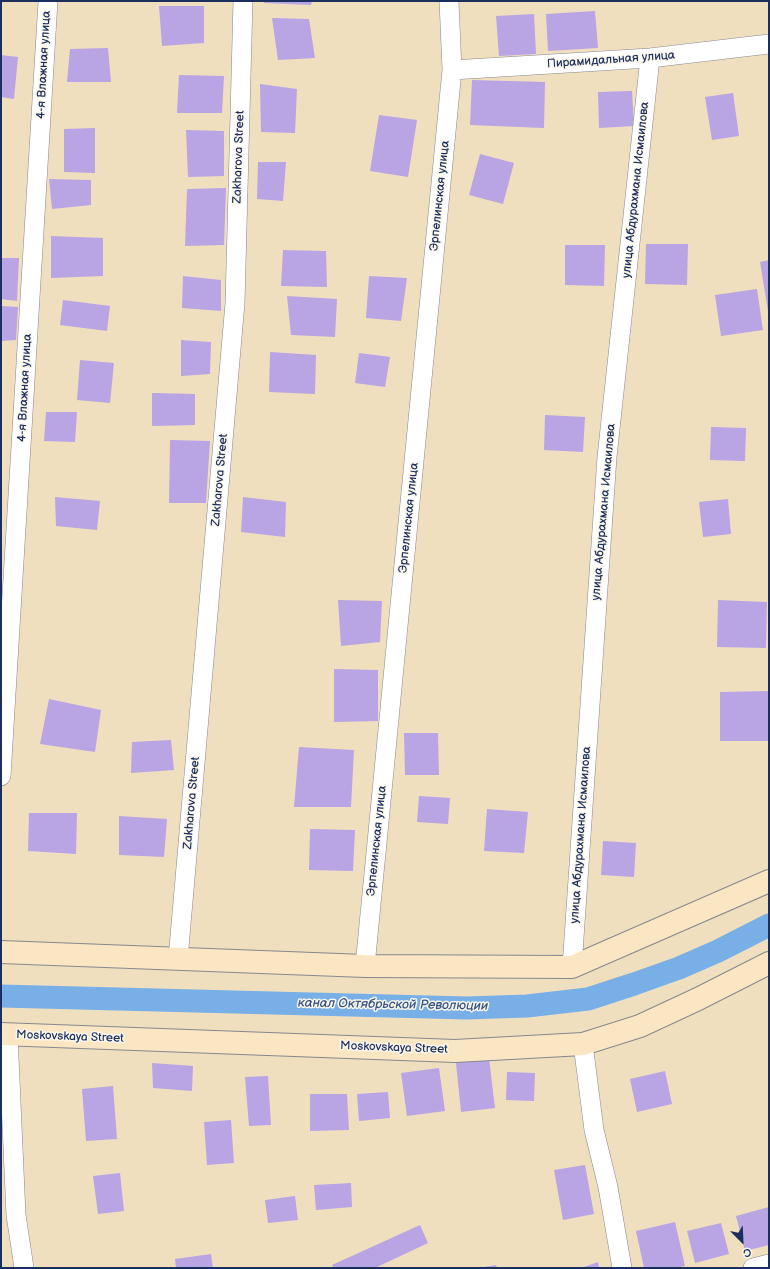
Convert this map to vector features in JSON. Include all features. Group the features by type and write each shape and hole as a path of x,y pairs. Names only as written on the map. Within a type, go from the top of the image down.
{"main road":[{"path":"1,952 365,966 572,967 769,881"},
{"name":"Moskovskaya Street","path":"5,1034 455,1051 582,1044 640,1026 769,963"}],"street":[{"name":"4-я Влажная улица","path":"1,776 48,1"},
{"name":"Zakharova Street","path":"178,959 235,303 243,1"},
{"name":"Эрпелинская улица","path":"365,966 452,70 449,1"},
{"name":"Пирамидальная улица","path":"452,70 650,58 769,44"},
{"name":"улица Абдурахмана Исмаилова","path":"572,967 607,457 650,58"},
{"path":"5,1034 16,1215 24,1268"},
{"path":"582,1044 594,1130 608,1187 622,1268"},
{"path":"753,1268 769,1264"}],"building":[{"path":"264,1 312,1 311,5 264,3"},
{"path":"159,6 204,6 204,43 162,46"},
{"path":"595,11 598,48 548,51 546,14"},
{"path":"534,14 536,54 499,56 496,16"},
{"path":"272,18 309,19 315,58 278,60"},
{"path":"108,48 111,82 67,82 70,49"},
{"path":"1,55 18,57 14,99 1,97"},
{"path":"179,75 224,76 222,113 177,113"},
{"path":"472,80 545,82 544,128 470,125"},
{"path":"260,84 297,89 295,133 261,132"},
{"path":"632,91 634,126 599,128 598,92"},
{"path":"733,93 739,136 712,140 705,97"},
{"path":"379,115 417,120 408,177 370,171"},
{"path":"95,128 95,173 64,172 64,129"},
{"path":"186,130 224,131 224,176 188,177"},
{"path":"480,154 514,163 503,204 469,195"},
{"path":"258,162 286,162 283,201 257,199"},
{"path":"49,179 91,180 91,205 52,209"},
{"path":"226,188 224,245 185,246 187,189"},
{"path":"51,236 103,238 103,276 51,278"},
{"path":"646,244 688,244 687,285 645,284"},
{"path":"565,245 605,245 604,286 565,285"},
{"path":"283,250 326,251 327,287 281,286"},
{"path":"1,258 19,258 17,301 1,299"},
{"path":"769,260 769,310 768,311 760,262"},
{"path":"183,276 221,280 221,311 182,308"},
{"path":"369,276 407,278 401,321 366,318"},
{"path":"757,289 763,330 721,336 715,295"},
{"path":"287,296 337,299 335,337 291,335"},
{"path":"63,300 110,306 107,331 60,325"},
{"path":"1,306 18,307 16,340 1,341"},
{"path":"181,340 211,342 210,374 181,376"},
{"path":"270,352 316,355 315,394 269,392"},
{"path":"359,353 390,357 385,387 355,383"},
{"path":"80,360 114,363 110,403 77,400"},
{"path":"152,393 195,394 195,425 152,426"},
{"path":"46,412 77,412 75,442 44,441"},
{"path":"545,415 585,417 583,452 544,450"},
{"path":"711,427 746,428 745,461 710,460"},
{"path":"170,440 210,441 206,503 169,503"},
{"path":"55,497 100,501 97,530 56,526"},
{"path":"243,497 286,502 285,537 241,532"},
{"path":"728,499 731,534 703,537 699,502"},
{"path":"338,600 382,601 380,642 341,646"},
{"path":"718,600 767,602 766,648 717,647"},
{"path":"334,669 378,670 378,721 334,722"},
{"path":"769,691 769,741 720,741 720,692"},
{"path":"49,699 101,710 95,752 40,744"},
{"path":"404,733 438,733 439,775 405,775"},
{"path":"171,740 174,770 131,773 132,742"},
{"path":"299,747 354,750 351,807 294,807"},
{"path":"419,796 450,798 448,824 417,822"},
{"path":"487,809 528,812 524,853 484,851"},
{"path":"29,813 77,813 76,854 28,851"},
{"path":"119,816 167,819 164,857 119,855"},
{"path":"310,829 355,830 353,871 309,870"},
{"path":"603,841 636,843 634,877 601,875"},
{"path":"489,1058 495,1108 461,1112 456,1063"},
{"path":"152,1063 193,1066 192,1091 153,1088"},
{"path":"439,1068 445,1111 407,1116 401,1073"},
{"path":"665,1071 672,1104 637,1112 630,1079"},
{"path":"507,1072 535,1073 534,1101 506,1100"},
{"path":"268,1076 271,1125 249,1126 245,1077"},
{"path":"113,1086 117,1139 86,1141 82,1089"},
{"path":"388,1092 390,1118 359,1121 357,1094"},
{"path":"310,1094 347,1094 349,1130 310,1131"},
{"path":"231,1120 234,1163 207,1165 204,1122"},
{"path":"585,1165 594,1214 563,1220 554,1170"},
{"path":"120,1173 124,1211 98,1214 93,1176"},
{"path":"351,1183 352,1207 316,1210 314,1185"},
{"path":"295,1196 298,1220 268,1223 265,1200"},
{"path":"769,1207 769,1245 745,1251 736,1216"},
{"path":"675,1222 685,1266 675,1268 644,1268 636,1231"},
{"path":"721,1223 729,1254 695,1263 687,1231"},
{"path":"420,1225 428,1243 375,1268 334,1268 332,1265"},
{"path":"211,1254 213,1268 176,1268 175,1259"},
{"path":"598,1262 599,1268 581,1268"},
{"path":"496,1265 497,1268 484,1268 484,1267"}],"waterway":[{"name":"канал Октябрьской Революции","path":"1,996 467,1008 527,1006 588,999 634,984 679,968 718,951 769,925"}]}
